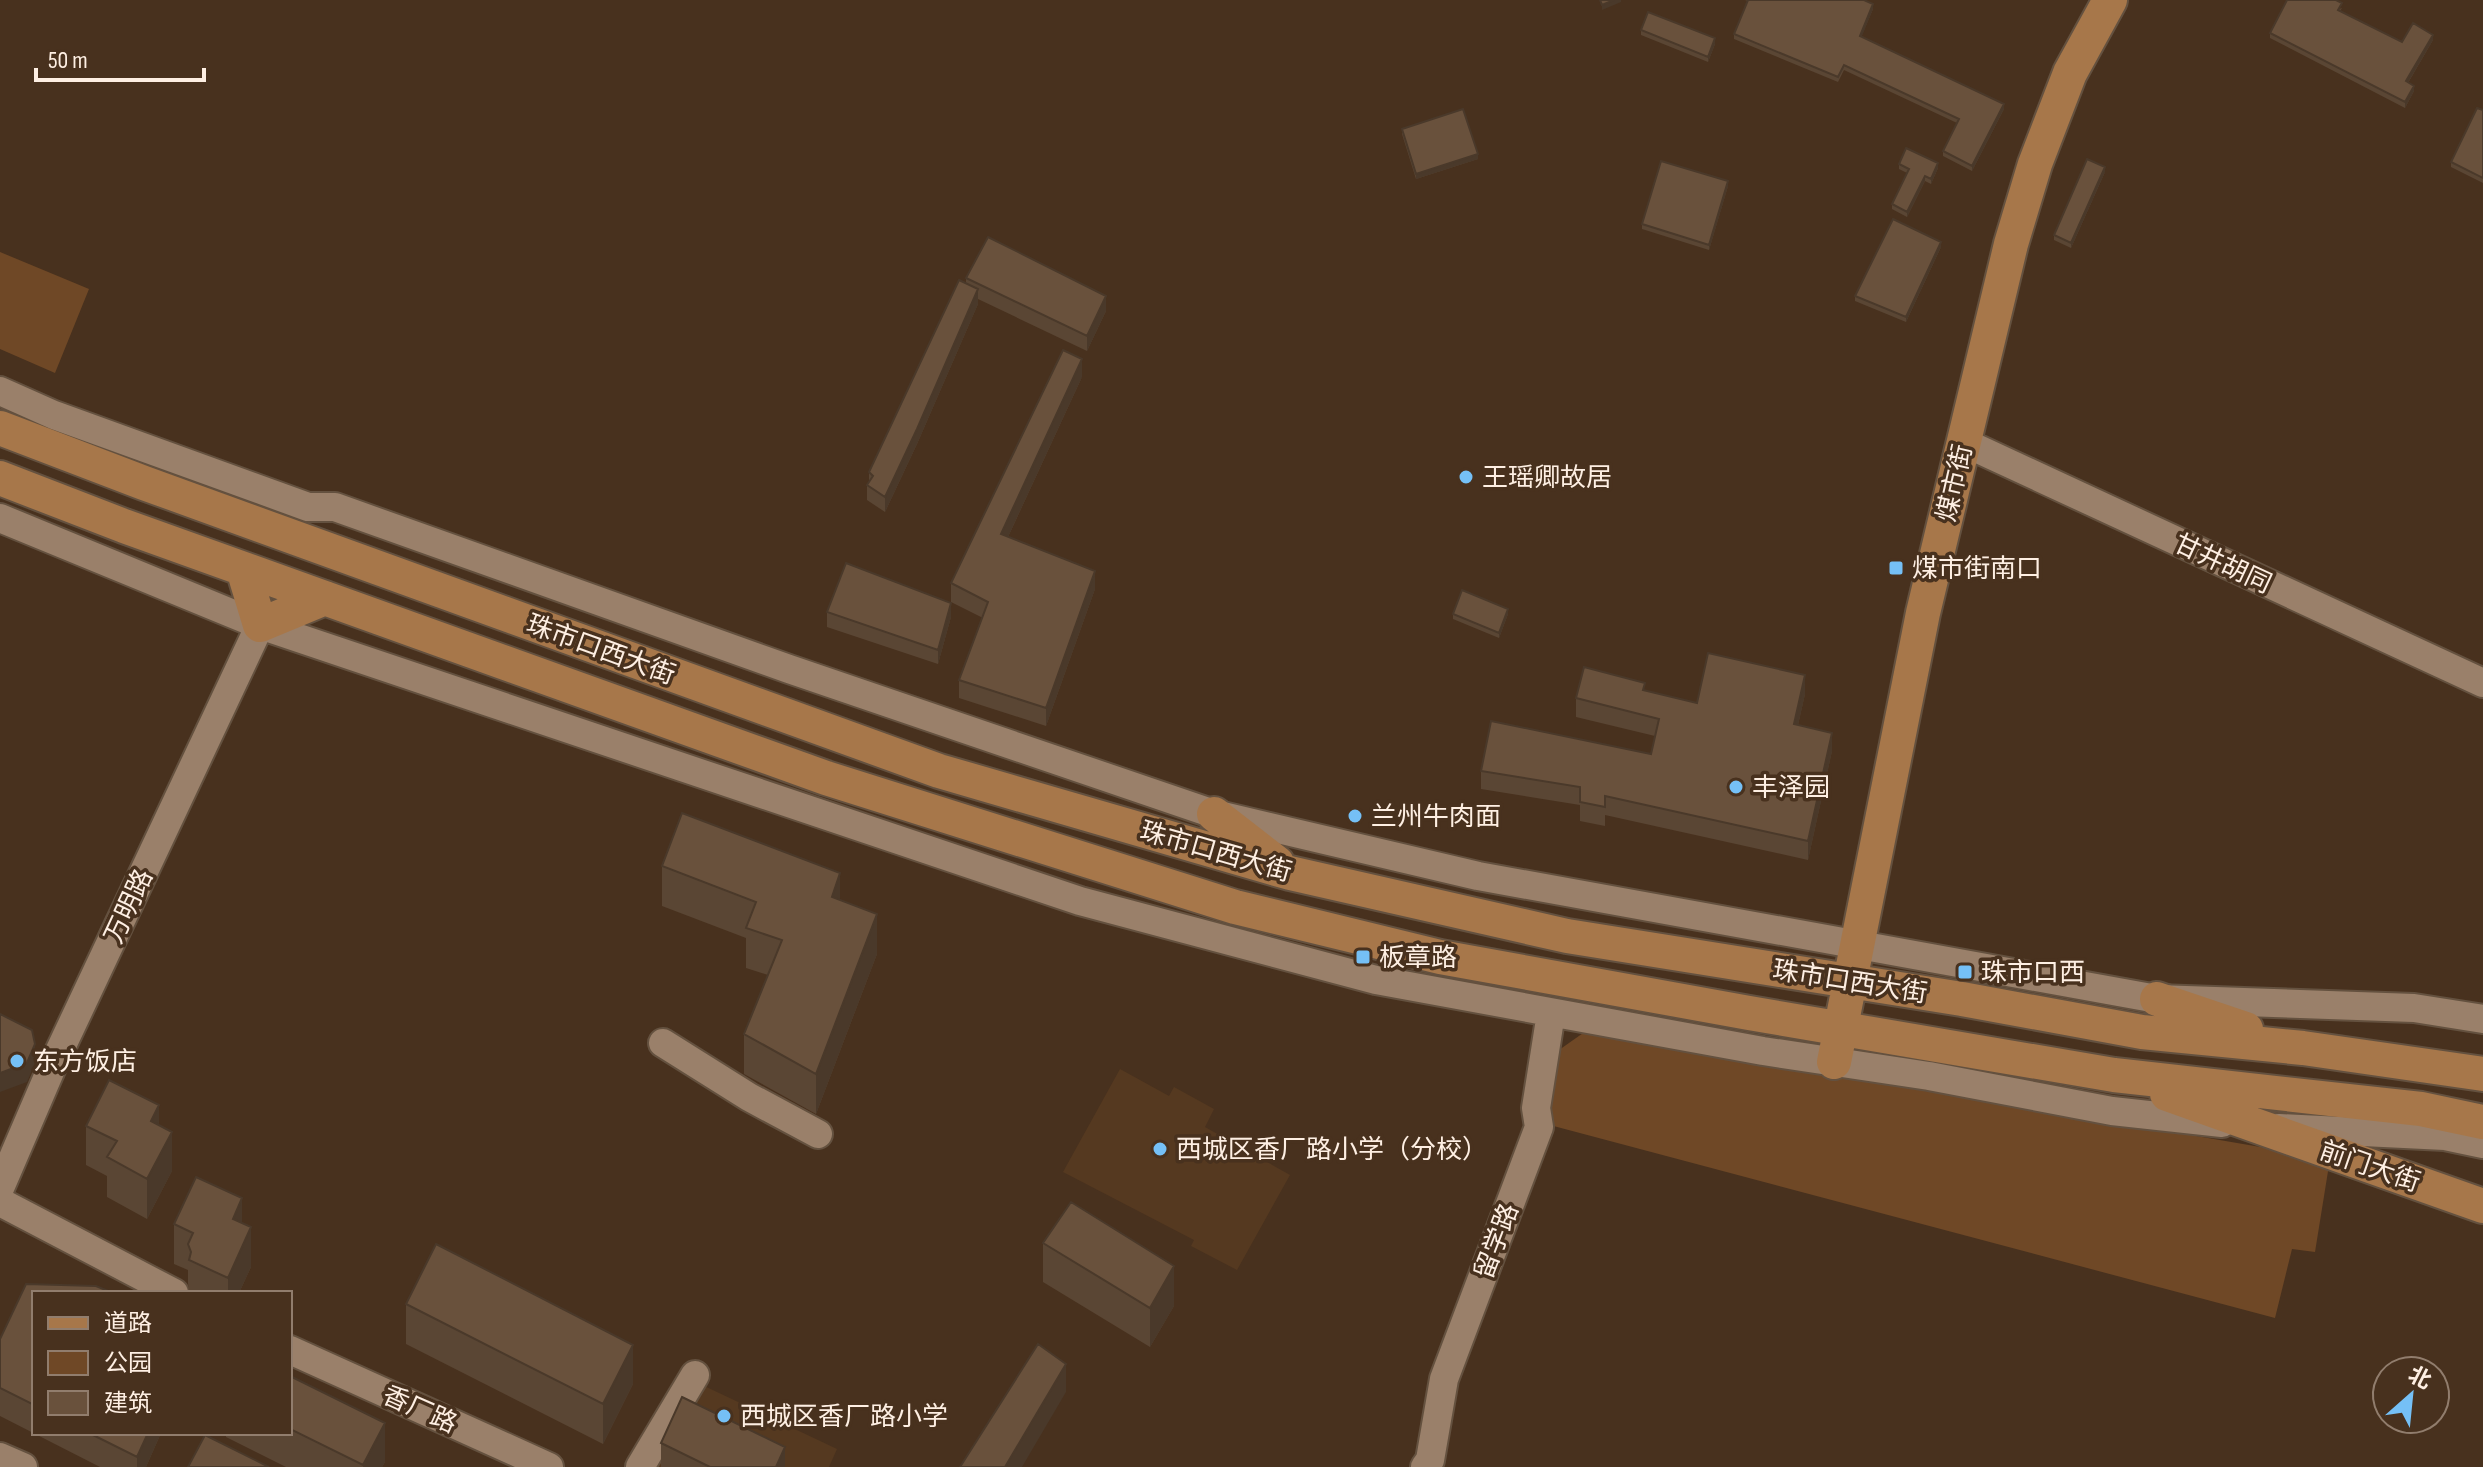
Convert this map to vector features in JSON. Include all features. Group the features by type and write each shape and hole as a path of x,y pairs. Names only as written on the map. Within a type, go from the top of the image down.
{"main road":[{"name":"煤市街","path":"1834,1062 1923,613 2011,244 2035,164 2070,73 2110,0"},
{"name":"珠市口西大街","path":"0,428 939,771 1290,873 1567,936 1962,999 2142,1032 2303,1048 2483,1074"},
{"name":"珠市口西大街","path":"0,478 243,569 826,778 1235,907 1440,957 1759,1015 2114,1075 2421,1109 2483,1122"},
{"path":"243,569 260,625 325,598"},
{"path":"1214,814 1290,873"},
{"path":"2157,999 2303,1048"},
{"name":"前门大街","path":"2114,1075 2483,1206"},
{"path":"2257,1126 2421,1109"}],"street":[{"name":"珠市口西大街","path":"0,391 54,415 308,507 335,507 789,669 1214,814 1478,876 2157,999 2414,1008 2483,1019"},
{"name":"甘井胡同","path":"1963,442 2483,683"},
{"path":"0,518 260,625 1080,901 1376,980 2112,1111 2257,1126 2445,1136 2483,1144"},
{"name":"万明路","path":"0,1188 52,1067 260,625"},
{"name":"留学路","path":"1425,1467 1430,1460 1444,1379 1539,1127 1536,1108 1551,1013"},
{"path":"663,1043 749,1097 818,1134"},
{"path":"0,1202 170,1291"},
{"name":"香厂路","path":"292,1351 549,1467"},
{"path":"640,1467 695,1375"},
{"path":"0,1457 23,1467"}],"shaded area":[{"name":"西城区香厂路小学（分校）","path":"1120,1069 1169,1096 1174,1087 1214,1109 1205,1127 1290,1175 1237,1270 1191,1246 1194,1240 1063,1172"},
{"name":"西城区香厂路小学","path":"698,1383 837,1449 829,1467 655,1467"}],"green space":[{"path":"0,252 89,289 55,373 0,349"},
{"path":"1586,1031 2330,1159 2315,1252 2292,1249 2275,1318 1546,1124 1559,1050"}],"building":[{"path":"1748,0 1864,0 1873,4 1860,36 2004,104 1972,166 1943,151 1959,119 1844,65 1838,77 1734,34"},
{"path":"2287,0 2336,0 2342,3 2338,10 2402,42 2413,23 2433,35 2406,81 2414,86 2405,102 2270,33"},
{"path":"1648,12 1715,38 1708,57 1641,30"},
{"path":"2477,108 2483,110 2483,178 2451,162"},
{"path":"1463,109 1478,154 1416,174 1402,129"},
{"path":"1906,148 1938,163 1931,179 1925,176 1907,212 1892,204 1909,169 1899,164"},
{"path":"2087,159 2105,167 2071,243 2054,235"},
{"path":"1661,161 1728,181 1709,245 1642,224"},
{"path":"1893,219 1941,242 1906,317 1855,296"},
{"path":"988,237 1106,296 1087,336 966,278"},
{"path":"959,280 978,289 885,497 867,485 873,476 869,472"},
{"path":"1063,350 1082,359 1001,534 1095,571 1046,708 959,680 988,602 951,583"},
{"path":"846,563 951,603 938,650 827,612"},
{"path":"1462,590 1508,609 1499,633 1453,614"},
{"path":"1708,653 1805,675 1794,724 1832,733 1808,841 1605,796 1605,807 1580,802 1580,787 1481,771 1491,721 1651,754 1659,719 1576,698 1584,667 1645,683 1643,690 1697,703"},
{"path":"682,813 840,873 832,897 877,914 816,1074 744,1034 782,940 746,928 756,902 662,866"},
{"path":"0,1014 32,1030 35,1044 27,1063 0,1073"},
{"path":"109,1080 159,1105 151,1121 172,1132 147,1179 107,1157 117,1141 86,1126"},
{"path":"196,1177 242,1198 233,1219 251,1227 228,1278 189,1260 191,1252 188,1244 193,1233 174,1224"},
{"path":"1071,1202 1174,1266 1150,1308 1043,1243"},
{"path":"436,1244 633,1345 603,1404 406,1304"},
{"path":"26,1284 96,1286 108,1291 32,1291 32,1404 0,1388 0,1339"},
{"path":"1038,1344 1066,1364 1005,1467 960,1467"},
{"path":"292,1377 385,1423 363,1465 292,1430"},
{"path":"682,1397 785,1447 776,1467 710,1467 661,1443"},
{"path":"93,1435 147,1435 137,1457"},
{"path":"205,1435 269,1467 188,1467"}],"place":[{"name":"王瑶卿故居","path":"1466,477"},
{"name":"煤市街南口","path":"1896,568"},
{"name":"丰泽园","path":"1736,787"},
{"name":"兰州牛肉面","path":"1355,816"},
{"name":"板章路","path":"1363,957"},
{"name":"珠市口西","path":"1965,972"},
{"name":"东方饭店","path":"17,1061"},
{"name":"西城区香厂路小学（分校）","path":"1160,1149"},
{"name":"西城区香厂路小学","path":"724,1416"}]}
